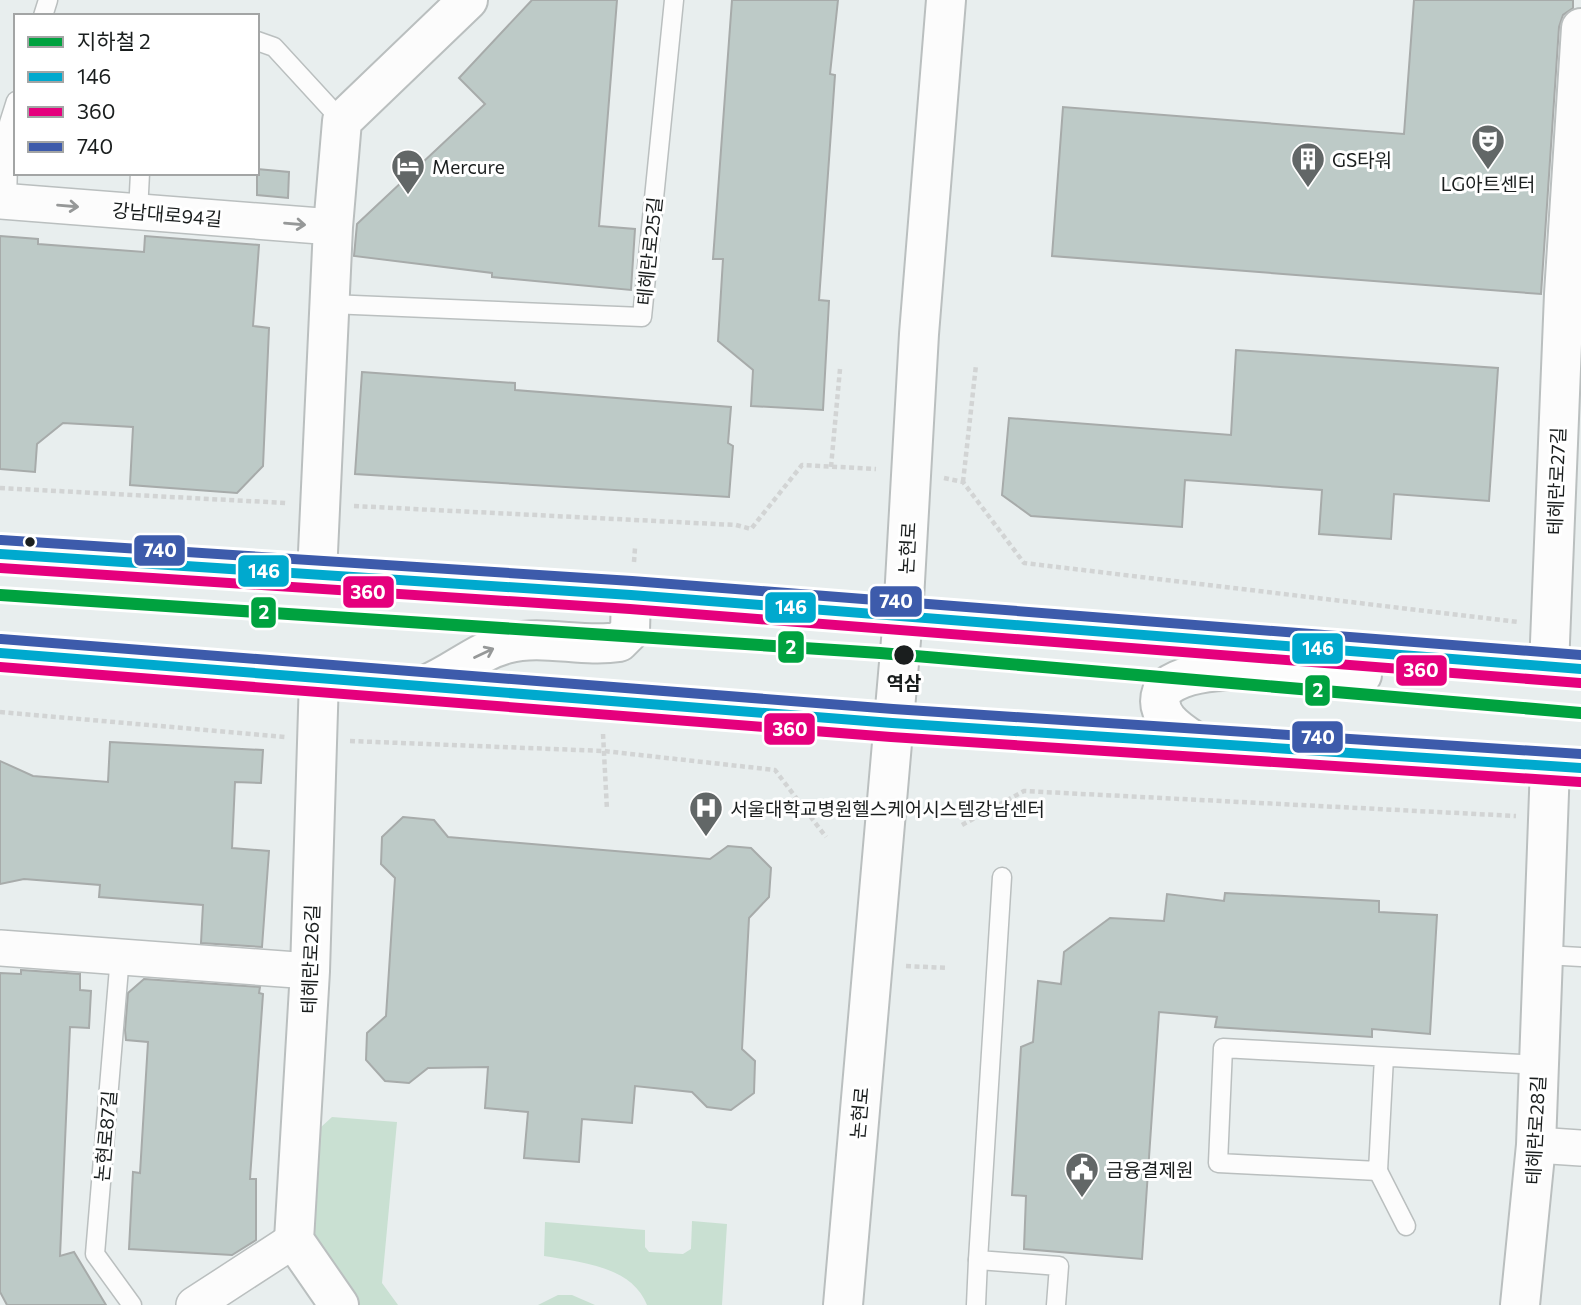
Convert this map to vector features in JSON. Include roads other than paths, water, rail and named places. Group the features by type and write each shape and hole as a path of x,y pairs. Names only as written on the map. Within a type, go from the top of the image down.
{"main road":[{"path":"317,574 333,227 342,121 468,0"},
{"name":"논현로","path":"843,1305 903,617 919,334 946,0"},
{"name":"테헤란로27길","path":"1565,668 1551,625 1568,478 1581,28"},
{"path":"0,554 631,594 1565,668"},
{"path":"425,685 448,676 480,654 507,643 619,642 630,631 631,594"},
{"path":"0,653 892,723 1566,767"},
{"path":"1197,743 1167,720 1160,706 1162,691 1178,678 1212,670 1341,677 1378,673 1405,657"},
{"name":"테헤란로26길","path":"294,1240 310,971 319,678"},
{"name":"테헤란로28길","path":"1520,1305 1536,1145 1539,1065 1563,956 1549,818 1566,767"},
{"path":"294,1240 339,1305"}],"street":[{"name":"강남대로94길","path":"4,201 333,227"},
{"path":"0,948 310,971"},
{"path":"1536,1145 1581,1148"},
{"path":"194,1305 294,1240"}],"lane":[{"name":"테헤란로25길","path":"330,304 642,317 674,0"},
{"path":"259,42 274,47 342,121"},
{"path":"4,201 9,123 14,107"},
{"path":"138,212 140,175"},
{"path":"976,1305 1002,877"},
{"name":"논현로87길","path":"120,956 95,1254 132,1305"},
{"path":"1378,1171 1218,1163 1223,1048 1539,1065"},
{"path":"1384,1057 1378,1171 1406,1226"},
{"path":"978,1260 1059,1266 1056,1305"}],"metro line":[{"name":"2","path":"0,595 880,653 1581,713"}],"place":[{"name":"LG아트센터","path":"1488,171"},
{"name":"GS타워","path":"1308,189"},
{"name":"Mercure","path":"408,196"},
{"name":"역삼","path":"904,655"},
{"name":"서울대학교병원헬스케어시스템강남센터","path":"706,838"},
{"name":"금융결제원","path":"1082,1199"}]}
